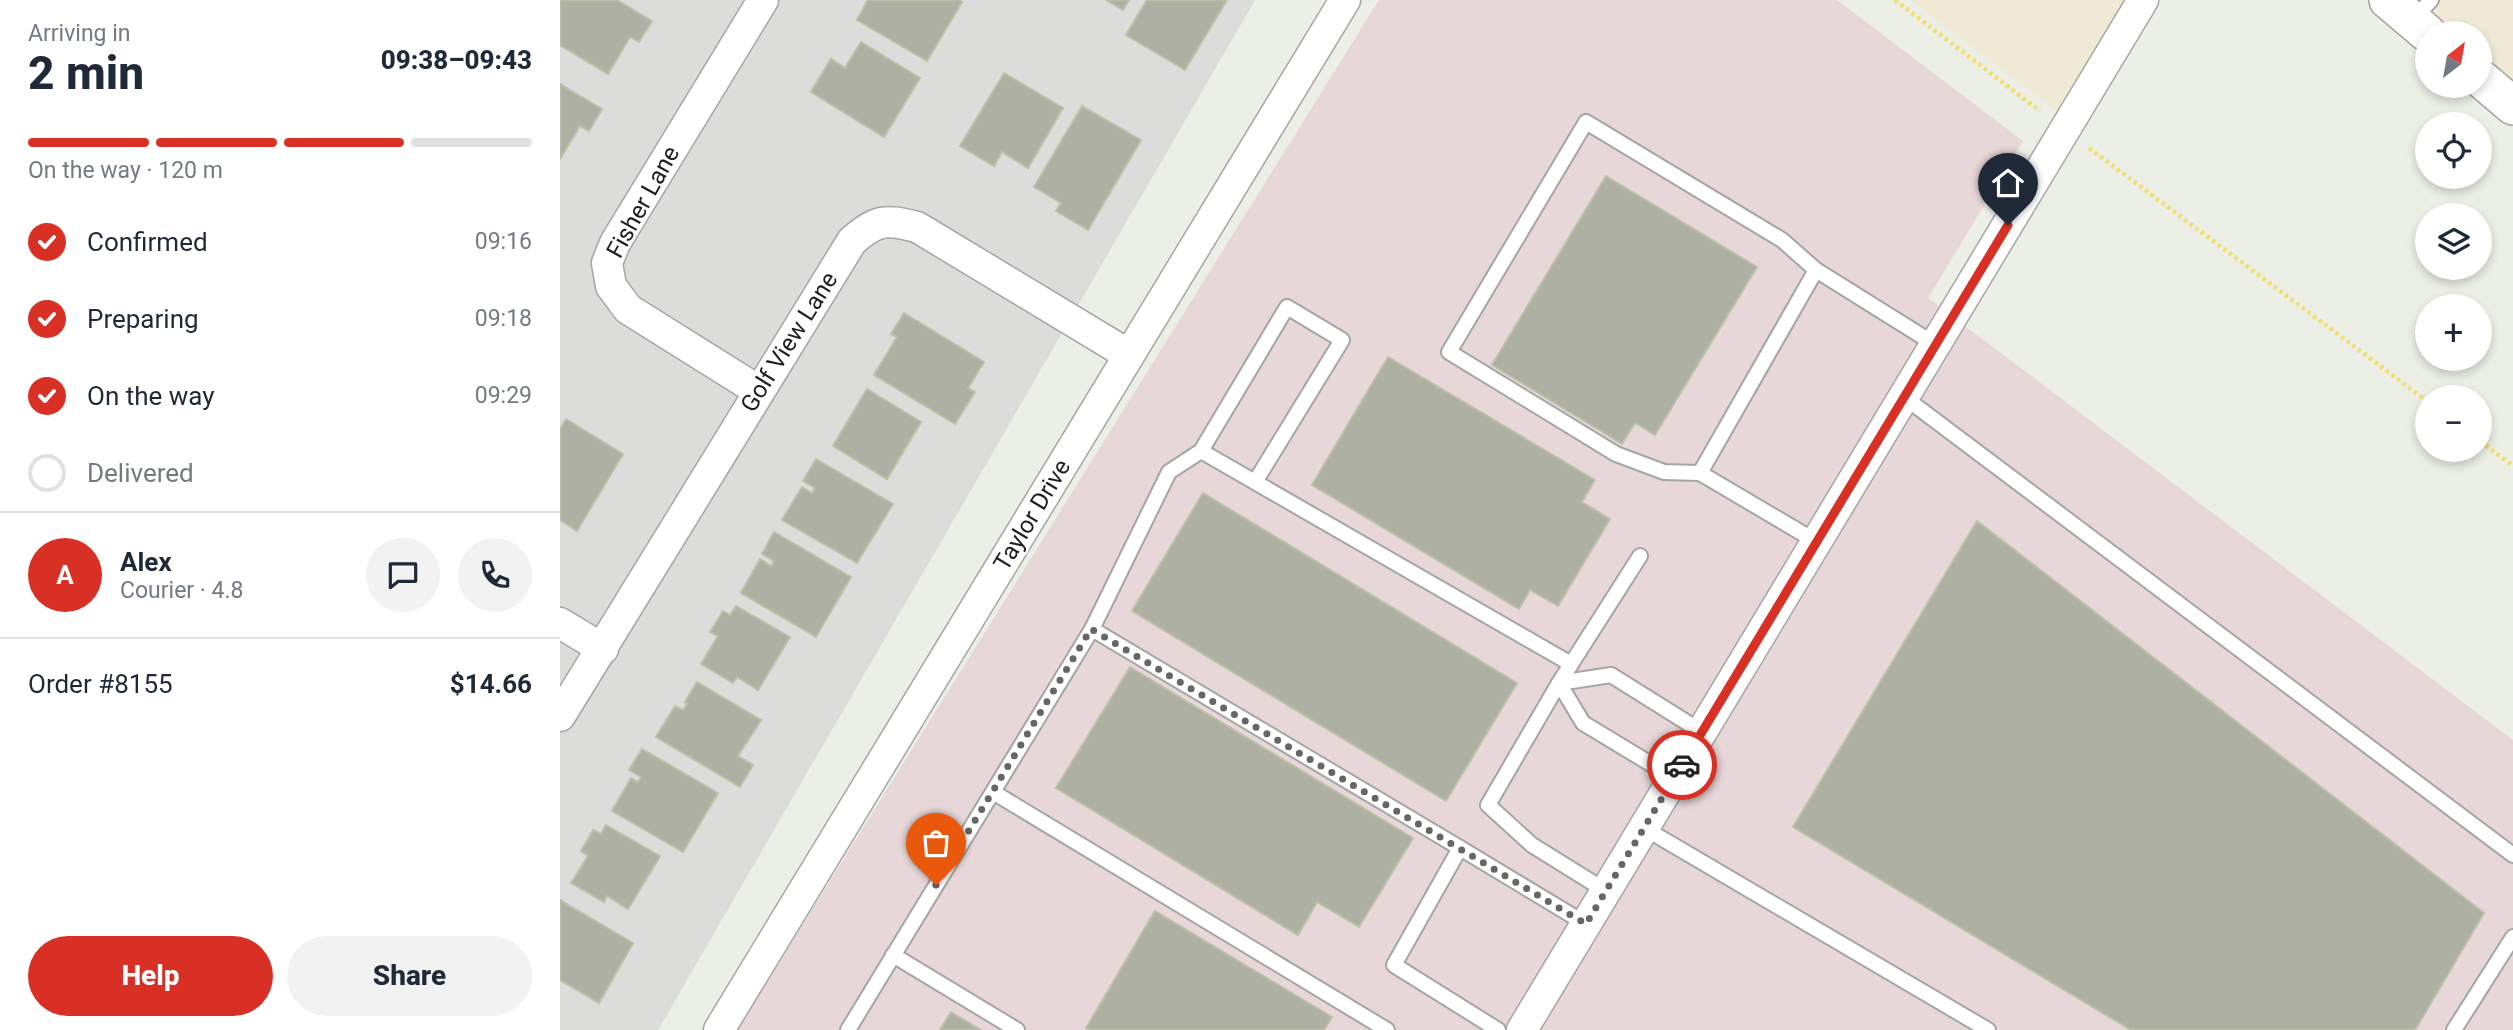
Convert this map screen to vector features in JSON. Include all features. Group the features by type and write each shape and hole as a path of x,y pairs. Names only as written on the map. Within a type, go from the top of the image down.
{"street":[{"name":"Fisher Lane","path":"758,391 628,310 611,286 607,263 615,243 763,0"},
{"name":"Taylor Drive","path":"719,1030 1345,0"},
{"path":"1522,1030 2144,0"},
{"path":"2492,88 2513,106"},
{"name":"Golf View Lane","path":"560,716 852,241 869,226 890,220 918,228 1129,355"},
{"path":"560,623 603,649"}],"lane":[{"path":"1817,542 1700,473 1664,472 1616,454 1449,352 1586,122 1782,240 1816,270 1936,345"},
{"path":"1700,473 1816,270"},
{"path":"848,1030 1091,629 1169,472 1201,452 1287,307 1342,340 1255,482"},
{"path":"1904,397 2513,855"},
{"path":"1201,452 1571,664"},
{"path":"1606,891 1532,845 1488,805 1559,683 1640,555"},
{"path":"1091,629 1586,924"},
{"path":"1559,683 1611,675 1702,732"},
{"path":"1559,683 1583,723 1674,778"},
{"path":"993,792 1387,1030"},
{"path":"1644,828 1987,1030"},
{"path":"1460,848 1394,965 1498,1030"},
{"path":"2454,1030 2513,937"},
{"path":"893,955 1017,1030"}],"path":[{"path":"1895,0 2043,113"},
{"path":"2088,147 2415,392"},
{"path":"2492,450 2513,466"}],"shaded area":[{"path":"560,0 1255,0 658,1030 560,1030"},
{"path":"1379,0 1837,0 2023,141 1928,298 2513,740 2513,1030 737,1030"},
{"path":"1910,0 2137,0 2065,117"},
{"path":"2409,0 2513,0 2513,91 2492,73 2492,21 2433,21"}],"building":[{"path":"560,0 617,0 652,21 639,42 630,37 608,74 560,45"},
{"path":"868,0 962,2 927,61 857,20"},
{"path":"1106,0 1129,0 1123,10"},
{"path":"1147,0 1227,0 1185,70 1126,35"},
{"path":"861,42 920,78 884,137 811,92 831,59 845,68"},
{"path":"1004,73 1063,108 1028,168 1002,152 994,166 960,146"},
{"path":"560,84 602,109 589,131 580,126 560,159"},
{"path":"1082,106 1141,140 1088,230 1056,211 1061,203 1034,187"},
{"path":"1606,176 1757,267 1655,435 1635,423 1622,444 1492,365"},
{"path":"904,313 984,362 968,388 975,392 955,424 874,375 897,337 891,334"},
{"path":"1388,357 1595,480 1582,502 1610,519 1558,606 1530,590 1519,609 1312,485"},
{"path":"867,389 921,422 887,479 833,446"},
{"path":"566,419 623,454 577,531 560,520 560,429"},
{"path":"816,459 893,504 857,563 782,520 802,487 812,493 815,488 803,481"},
{"path":"1203,493 1517,683 1446,801 1132,611"},
{"path":"1977,521 2484,913 2415,1030 2131,1030 1793,827"},
{"path":"774,532 851,577 816,637 741,593 760,559 771,566 774,561 762,554"},
{"path":"736,606 790,637 758,690 737,677 733,683 701,664 718,636 710,632 723,611 730,615"},
{"path":"1130,667 1413,838 1359,927 1317,902 1298,935 1056,788"},
{"path":"697,682 761,720 738,756 753,765 740,787 656,737 675,706 683,710"},
{"path":"642,749 718,793 683,852 612,811 631,778 638,782 641,777 629,770"},
{"path":"606,825 660,856 628,909 607,896 604,902 571,883 588,856 581,851 593,830 601,834"},
{"path":"560,900 633,943 599,1003 560,980"},
{"path":"1155,911 1332,1017 1324,1030 1086,1028"},
{"path":"951,1012 981,1030 940,1030"}],"way so far":[{"path":"936,885 1091,629 1586,924 1682,765"}],"route":[{"path":"1682,765 2008,225"}]}
